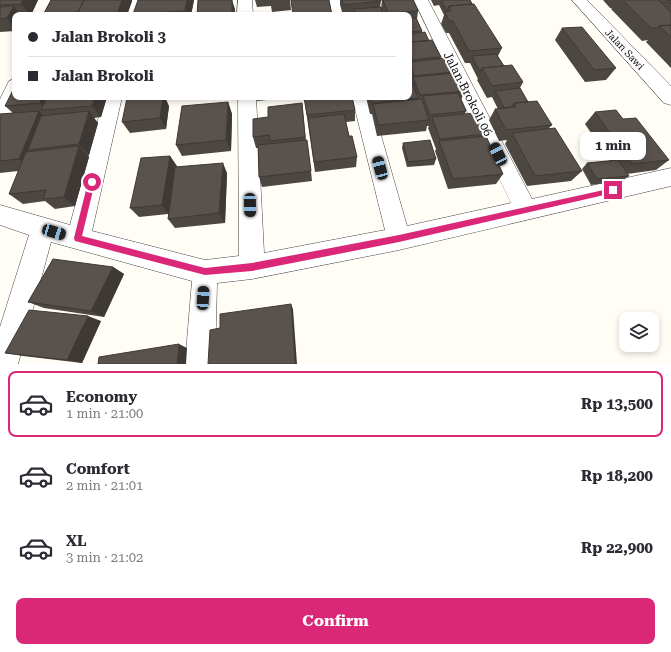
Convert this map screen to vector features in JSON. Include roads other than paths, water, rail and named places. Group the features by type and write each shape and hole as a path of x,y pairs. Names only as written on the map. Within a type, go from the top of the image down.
{"street":[{"path":"134,12 137,0"},
{"path":"245,0 245,12"},
{"path":"336,0 339,12"},
{"name":"Jalan Brokoli 06","path":"421,0 526,210"},
{"name":"Jalan Sawi","path":"579,0 671,98"},
{"path":"0,121 12,92"},
{"path":"78,238 112,100"},
{"path":"247,100 252,267"},
{"path":"362,100 399,239"},
{"path":"0,215 43,229 205,272 252,267 399,239 671,177"},
{"path":"3,364 43,229"},
{"path":"200,364 205,272"}]}
